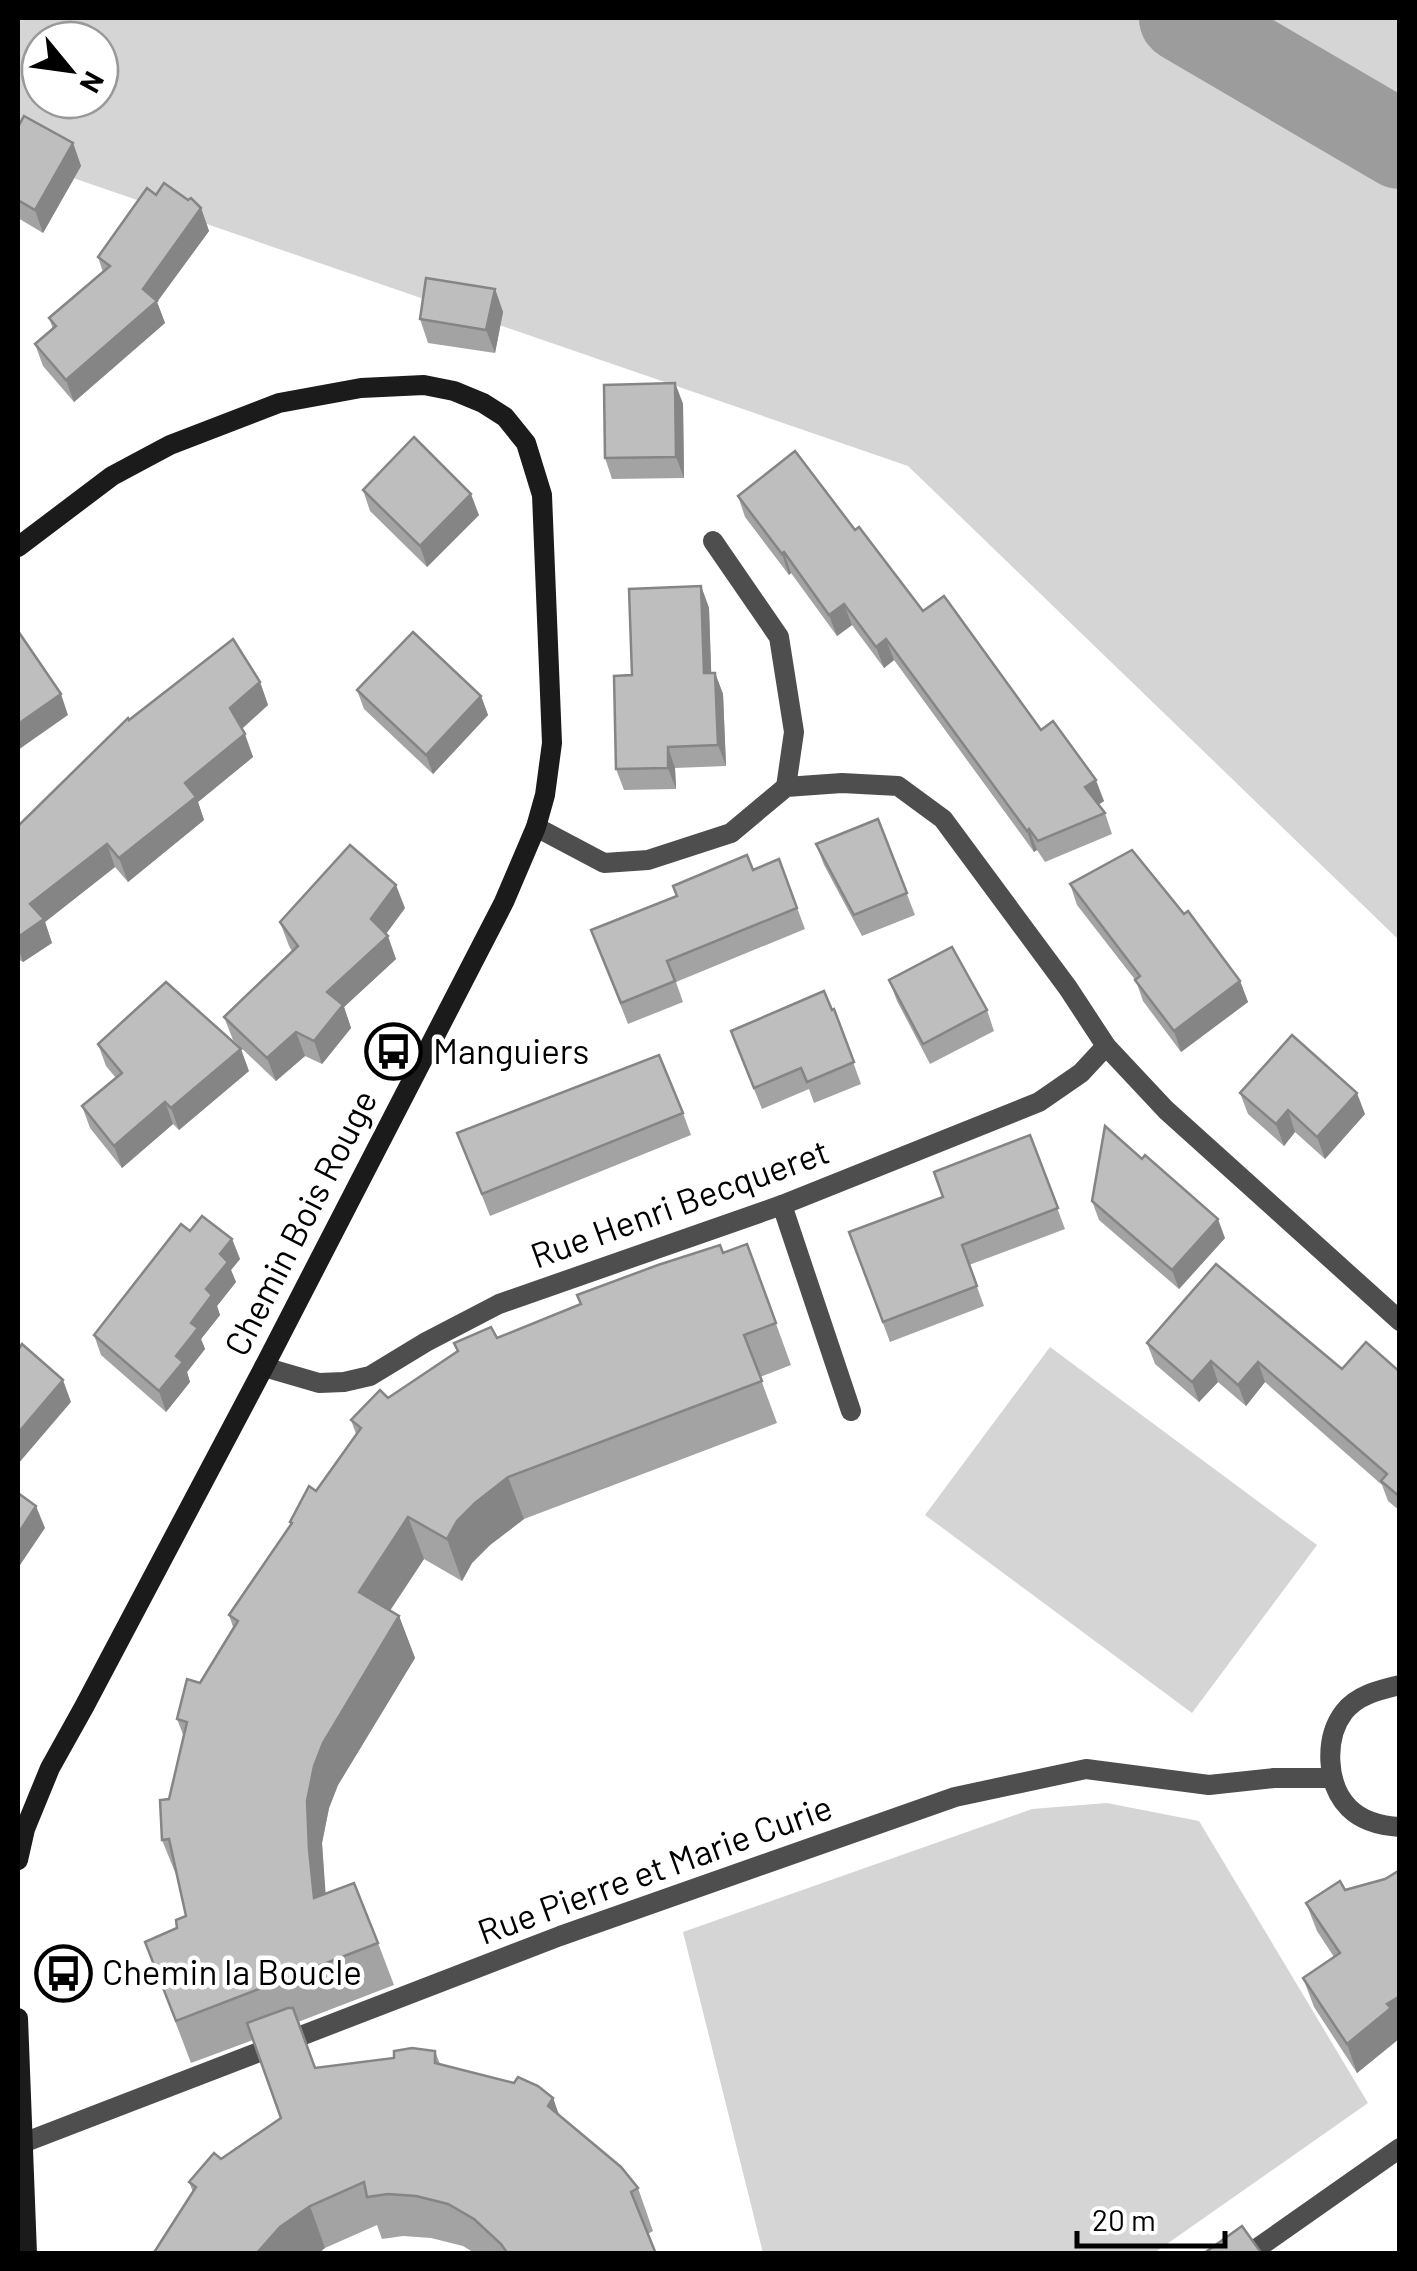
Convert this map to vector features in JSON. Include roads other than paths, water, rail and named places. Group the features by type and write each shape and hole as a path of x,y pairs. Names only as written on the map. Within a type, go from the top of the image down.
{"street":[{"name":"Chemin Bois Rouge","path":"18,547 112,476 170,444 279,403 361,388 424,386 454,391 483,402 504,417 526,443 542,495 552,742 536,828 504,902 264,1367 50,1768 18,1860"},
{"path":"714,541 779,637 794,732 786,786"},
{"path":"536,828 604,864 648,860 731,833 786,786 898,786 943,820 1068,988 1106,1046 1166,1110 1400,1321"},
{"name":"Rue Henri Becqueret","path":"264,1367 319,1382 370,1376 499,1304 782,1205 1038,1102 1081,1073 1106,1046"},
{"path":"782,1205 851,1410"},
{"path":"1400,1686 1371,1691 1344,1712 1330,1744 1331,1778 1349,1808 1379,1826 1400,1827"},
{"name":"Rue Pierre et Marie Curie","path":"22,2143 560,1936 955,1797 1086,1769 1209,1785 1274,1778 1331,1778"},
{"path":"18,2018 27,2254"},
{"path":"1249,2254 1400,2148"}],"waterway":[{"path":"1183,18 1400,145"}],"place":[{"name":"Manguiers","path":"394,1052"},
{"name":"Chemin la Boucle","path":"63,1973"}]}
